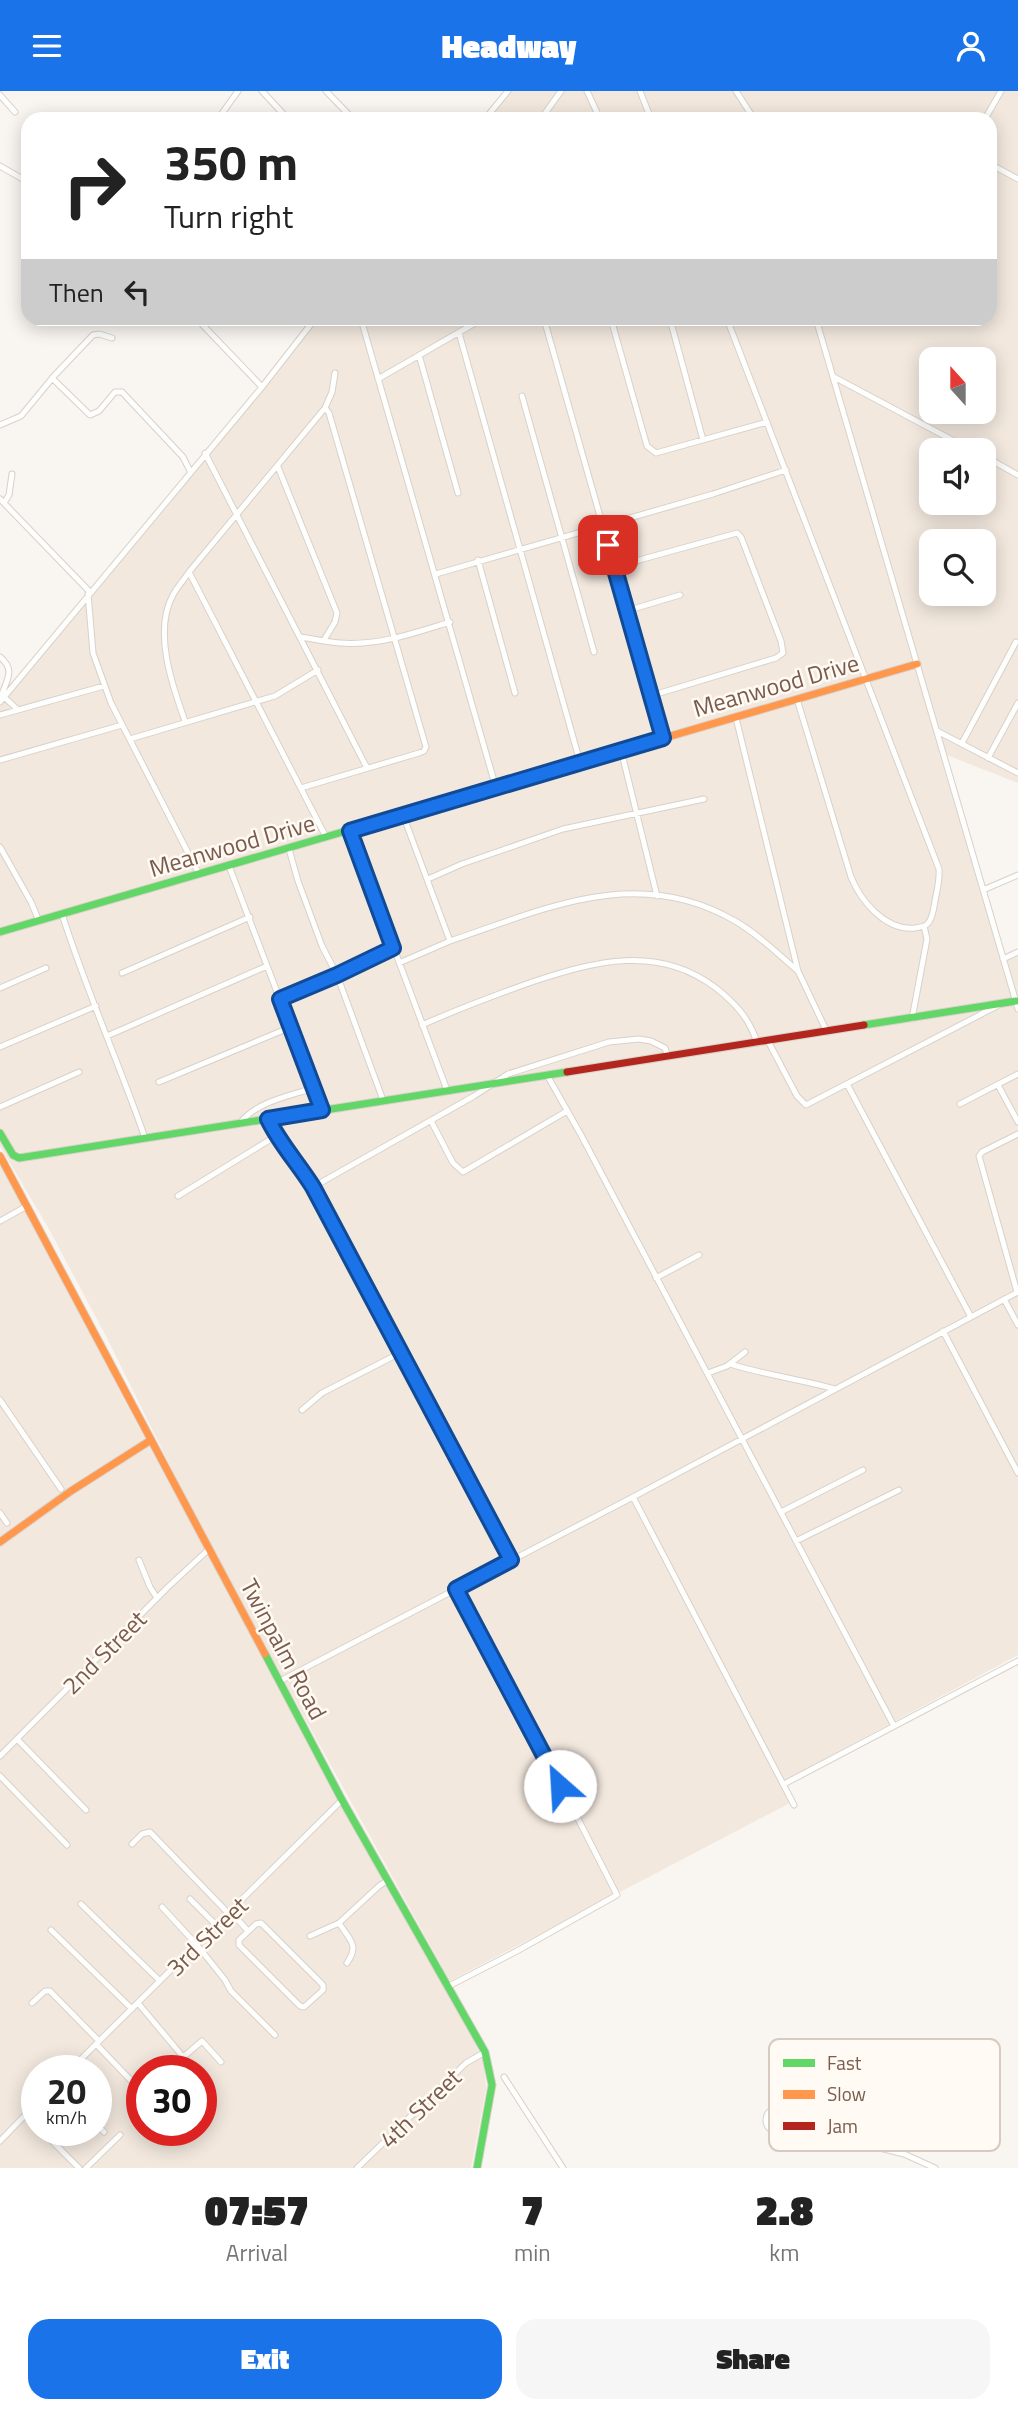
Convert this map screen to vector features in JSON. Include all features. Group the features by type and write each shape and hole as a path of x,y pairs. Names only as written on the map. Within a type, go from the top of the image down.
{"street":[{"path":"224,112 238,91"},
{"path":"262,91 282,112"},
{"path":"326,91 346,112"},
{"path":"491,112 508,91"},
{"path":"546,112 561,91"},
{"path":"587,91 597,112"},
{"path":"640,91 648,112"},
{"path":"736,91 750,112"},
{"path":"989,112 1001,91"},
{"path":"0,95 15,111"},
{"path":"0,166 21,178"},
{"path":"997,168 1018,179"},
{"path":"204,326 262,387"},
{"path":"1,700 262,387 310,326"},
{"path":"363,326 496,788"},
{"path":"378,379 470,326"},
{"path":"546,326 663,738"},
{"path":"613,326 651,451 656,453 767,422"},
{"path":"672,326 703,440"},
{"path":"730,326 939,869 940,877 932,914 930,921 924,926 896,926 877,914 859,894 851,877 797,699"},
{"path":"0,1133 13,1155 19,1158 999,1004 1017,1005 818,326"},
{"path":"459,333 580,762"},
{"path":"0,425 20,416 93,335 112,338"},
{"path":"419,355 458,493"},
{"path":"185,721 170,681 164,639 172,596 325,408 332,392 335,373"},
{"path":"834,377 948,438"},
{"path":"52,378 90,415 98,412 115,392 122,392 185,459 190,471"},
{"path":"522,396 594,652"},
{"path":"301,788 425,749 329,413 325,408"},
{"path":"205,453 367,768"},
{"path":"996,463 1018,475"},
{"path":"278,467 337,613 335,622 324,640"},
{"path":"436,574 713,494 786,470"},
{"path":"12,474 9,495 2,501 89,593 93,653 104,686 200,874"},
{"path":"614,567 737,533 741,537 781,641 783,653 776,658 650,696"},
{"path":"478,560 515,693"},
{"path":"189,572 326,838"},
{"path":"626,611 680,594"},
{"path":"301,637 341,643 395,639 450,622"},
{"path":"962,743 1016,642"},
{"path":"0,657 10,670 1,700"},
{"name":"Meanwood Drive","path":"0,932 917,664"},
{"path":"130,739 255,702 284,691 318,670"},
{"path":"0,715 104,686"},
{"path":"1,700 17,709"},
{"path":"988,758 1018,703"},
{"path":"736,718 798,971 827,1032"},
{"path":"0,760 122,725"},
{"path":"937,731 1018,773"},
{"path":"621,750 657,896"},
{"path":"428,879 461,864 563,829 704,799"},
{"path":"403,815 450,941"},
{"path":"350,831 447,1090"},
{"path":"0,847 39,921"},
{"path":"289,849 322,946 337,975 383,1100"},
{"path":"229,866 322,1110"},
{"path":"983,890 1018,875"},
{"path":"399,963 450,941 547,908 608,894 657,896 690,902 736,922 798,971"},
{"path":"62,914 82,978 96,1006 145,1138"},
{"path":"122,973 250,917"},
{"path":"912,1019 927,939 924,926"},
{"path":"280,999 393,948"},
{"path":"1003,958 1018,952"},
{"path":"422,1025 493,995 586,965 617,960 644,961 673,966 705,980 728,997 742,1012 757,1043"},
{"path":"107,1036 267,966"},
{"path":"0,988 46,968"},
{"path":"768,1041 797,1096 804,1104 811,1104 999,1004"},
{"path":"0,1047 96,1006"},
{"path":"159,1082 291,1027"},
{"path":"313,1187 515,1071 594,1045 622,1040 651,1041 662,1046 668,1057"},
{"path":"0,1107 79,1072"},
{"path":"960,1104 1018,1074"},
{"path":"547,1075 894,1726"},
{"path":"847,1084 971,1317"},
{"path":"998,1085 1018,1122"},
{"path":"240,1123 246,1115 257,1109 314,1088"},
{"path":"431,1121 453,1163 463,1172 567,1111"},
{"path":"268,1119 276,1136 313,1187 511,1560"},
{"path":"280,1681 1018,1292 979,1156 1018,1134"},
{"path":"177,1196 276,1136"},
{"name":"Twinpalm Road","path":"0,1156 342,1800 485,2052 492,2085 477,2168"},
{"path":"0,1221 27,1206"},
{"path":"656,1277 699,1255"},
{"path":"1004,1299 1018,1325"},
{"path":"943,1331 1018,1473"},
{"path":"708,1373 730,1364 745,1352"},
{"path":"302,1410 322,1393 400,1353"},
{"path":"730,1364 835,1389"},
{"path":"0,1400 61,1489"},
{"path":"0,1542 71,1491 151,1440"},
{"path":"781,1513 863,1470"},
{"path":"796,1541 899,1490"},
{"path":"633,1497 794,1805"},
{"path":"0,1513 7,1523"},
{"name":"2nd Street","path":"0,1756 209,1549"},
{"path":"139,1560 157,1598"},
{"path":"446,1987 617,1895 456,1589"},
{"path":"784,1784 1018,1661"},
{"path":"18,1739 86,1810"},
{"path":"0,1776 67,1845"},
{"name":"3rd Street","path":"85,2055 342,1800"},
{"path":"132,1844 142,1834 150,1832 248,1931"},
{"path":"310,1936 339,1923 388,1880"},
{"path":"190,1899 217,1926"},
{"path":"81,1904 160,1981"},
{"path":"162,1906 197,1945 231,1991 275,2035"},
{"path":"261,1923 323,1985 323,1990 304,2007 300,2006 239,1945 239,1940 248,1931 261,1923"},
{"path":"339,1923 354,1947 354,1953 347,1963"},
{"path":"51,1930 132,2009"},
{"path":"32,2003 45,1991 50,1991 126,2075"},
{"path":"138,2003 180,2055"},
{"path":"185,2055 202,2041 215,2055"},
{"name":"4th Street","path":"357,2168 466,2063 485,2052"},
{"path":"217,2058 221,2062"},
{"path":"504,2077 563,2168"},
{"path":"0,2141 21,2119"},
{"path":"86,2168 120,2136"},
{"path":"57,2146 79,2168"},
{"path":"892,2151 936,2168"}],"shaded area":[{"path":"508,91 1018,91 1018,783 939,752 1001,960 1018,953 1018,1655 787,1779 790,1803 450,1981 211,1548 107,1338 49,1229 0,1146 0,696 313,326 997,326 997,112 491,112"},
{"path":"0,1155 27,1206 0,1222"},
{"path":"24,1209 137,1424 375,1862 467,2025 484,2064 486,2089 471,2168 0,2168 0,1224"}],"traffic: fast":[{"path":"0,932 452,800"},
{"path":"864,1025 1016,1001"},
{"path":"0,1133 13,1155 19,1158 567,1072"},
{"path":"265,1654 342,1800 485,2052 492,2085 477,2168"}],"traffic: slow":[{"path":"452,800 917,664"},
{"path":"0,1156 265,1654"},
{"path":"0,1542 71,1491 151,1440"}],"traffic: jam":[{"path":"567,1072 864,1025"}],"route":[{"path":"560,1786 456,1589 511,1560 313,1187 297,1161 289,1155 276,1136 268,1119 322,1110 280,999 393,948 350,831 663,738 608,545"}]}
